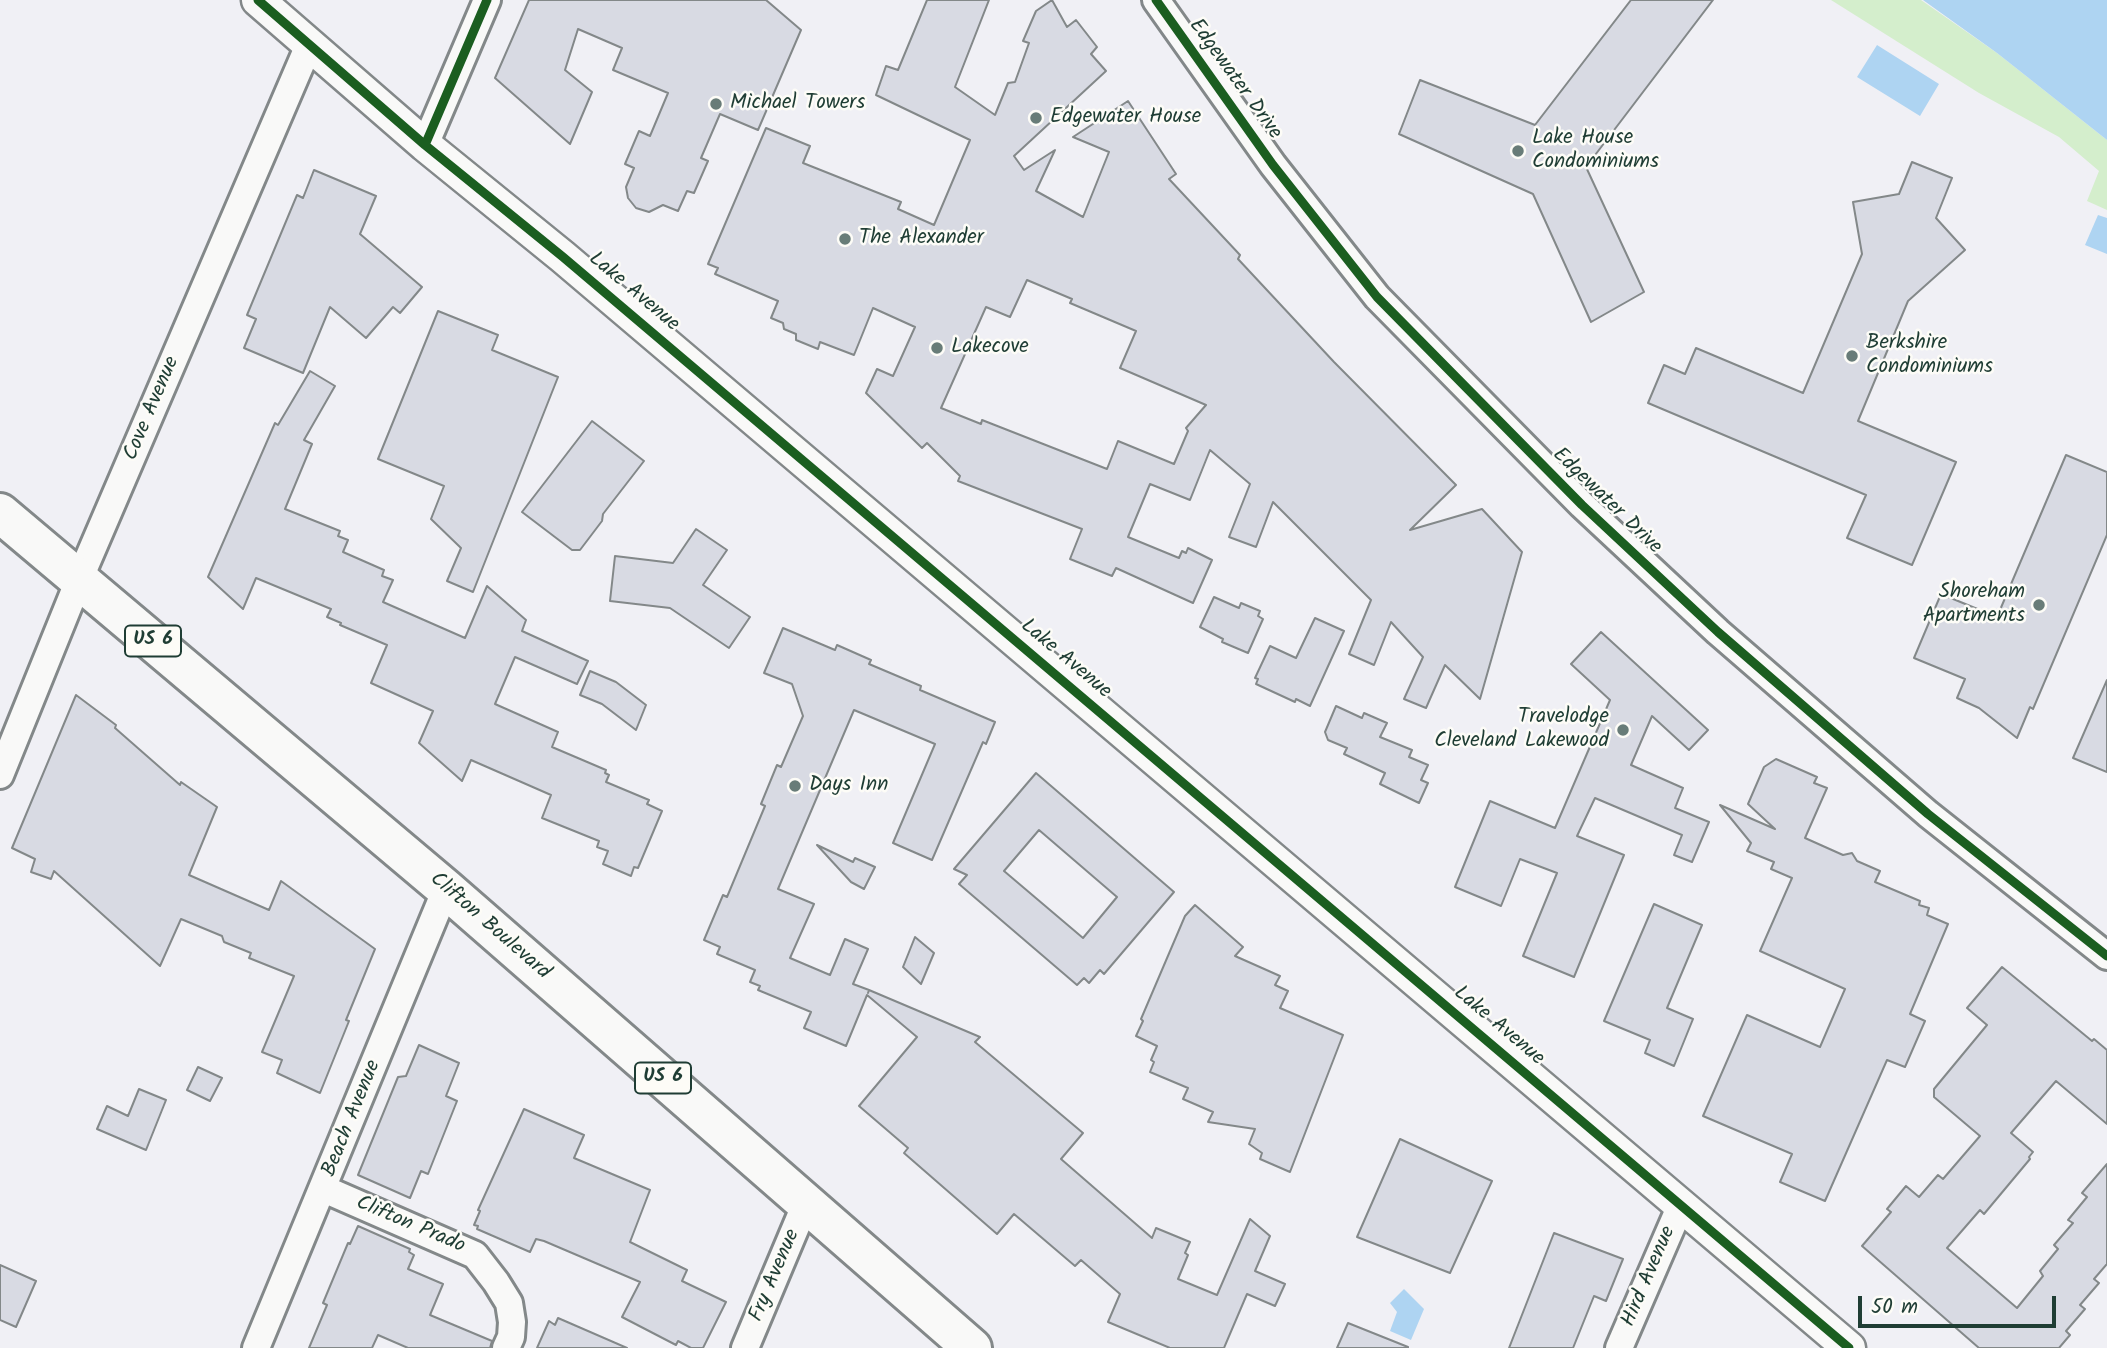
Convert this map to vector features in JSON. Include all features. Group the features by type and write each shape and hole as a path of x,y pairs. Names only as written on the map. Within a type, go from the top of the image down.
{"main road":[{"name":"Clifton Boulevard","path":"0,513 446,889 972,1348"}],"street":[{"name":"Lake Avenue","path":"258,0 425,145 593,282 1849,1348"},
{"path":"425,145 487,0"},
{"name":"Edgewater Drive","path":"1156,0 1273,165 1377,297 1581,505 1718,632 1928,814 2107,956"},
{"name":"Cove Avenue","path":"0,775 79,580 309,45"},
{"name":"Beach Avenue","path":"256,1348 446,889"},
{"name":"Clifton Prado","path":"324,1189 475,1255 509,1303 512,1337 506,1348"},
{"name":"Fry Avenue","path":"746,1348 806,1203"},
{"name":"Hird Avenue","path":"1619,1348 1681,1205"}],"green space":[{"path":"1831,0 1921,0 1997,53 2107,140 2107,210 2087,201 2099,171 2059,137 1979,93"}],"water":[{"path":"1923,0 2107,0 2107,140 1997,53"},
{"path":"1877,45 1939,84 1920,116 1857,77"},
{"path":"2098,215 2107,218 2107,254 2085,245"},
{"path":"1404,1289 1424,1309 1411,1340 1390,1331 1397,1312 1390,1303"}],"building":[{"name":"Michael Towers","path":"529,0 766,0 801,30 758,130 720,114 701,158 708,161 694,193 687,191 678,211 663,205 649,212 636,208 628,198 626,187 634,168 625,164 639,131 650,136 668,93 613,70 622,48 578,29 565,70 592,92 570,144 495,78"},
{"path":"927,0 989,0 955,87 995,115 1008,83 1015,82 1029,43 1023,41 1036,11 1052,0 1067,27 1076,20 1097,47 1091,54 1106,71 1014,156 1024,170 1055,150 1036,191 1083,217 1109,152 1073,137 1128,101 1176,174 1169,179 1240,255 1238,259 1334,362 1456,485 1410,530 1482,509 1522,552 1480,699 1445,665 1426,708 1404,699 1423,657 1391,622 1374,665 1349,654 1371,600 1273,502 1256,547 1229,537 1250,484 1210,450 1190,500 1150,484 1128,537 1179,558 1182,551 1186,553 1188,548 1212,560 1193,603 1116,568 1112,576 1070,559 1082,529 958,481 960,476 927,443 922,448 866,393 877,369 893,376 915,327 873,308 854,355 820,342 818,349 796,340 796,334 784,329 783,323 771,318 778,301 715,274 718,268 708,264 766,128 810,146 803,163 901,202 898,209 934,225 970,140 876,95 886,66 898,70","holes":["1027,280 1072,299 1070,303 1136,331 1120,368 1206,405 1186,428 1188,431 1174,464 1118,441 1107,469 982,420 981,424 941,408 986,307 1010,317"]},
{"name":"Lake House Condominiums","path":"1631,0 1713,0 1586,167 1644,292 1591,322 1533,194 1399,134 1420,80 1535,125"},
{"name":"Berkshire Condominiums","path":"1912,162 1952,178 1936,218 1965,250 1908,301 1858,421 1956,462 1912,565 1847,538 1866,495 1648,403 1664,365 1685,374 1696,348 1803,393 1862,254 1853,202 1899,194"},
{"path":"314,170 376,196 360,234 422,287 400,313 393,307 366,338 330,307 303,373 244,348 256,319 247,315 297,195 303,198"},
{"path":"438,311 498,335 492,350 558,377 473,592 447,581 461,548 431,519 444,486 378,459"},
{"path":"310,371 335,386 304,440 312,444 285,509 340,531 338,536 348,540 343,552 384,570 382,576 393,580 383,602 465,638 487,586 526,620 522,631 588,661 577,684 515,657 495,704 558,732 552,747 606,770 605,773 609,775 606,782 649,800 647,804 662,811 638,868 634,867 631,876 603,864 608,851 597,847 599,841 542,818 551,795 471,760 462,781 419,743 433,711 371,683 387,645 327,617 331,609 256,578 243,609 208,577 275,423 278,425"},
{"path":"592,421 644,461 603,514 602,521 580,550 572,550 522,512"},
{"name":"Shoreham Apartments","path":"2066,455 2107,472 2107,535 2033,709 2030,707 2017,738 1979,708 1957,698 1965,679 1914,658 1941,594 1997,617"},
{"path":"696,529 727,550 703,585 750,617 729,648 670,608 610,601 615,556 673,563"},
{"path":"1214,597 1239,608 1241,603 1260,611 1258,616 1263,619 1248,653 1222,642 1223,639 1200,627"},
{"path":"1315,618 1344,631 1310,706 1256,684 1258,679 1255,678 1270,646 1296,658"},
{"path":"783,628 835,650 837,645 871,660 869,664 921,686 920,690 995,722 986,744 983,742 932,860 893,843 935,744 854,710 778,889 814,904 790,958 830,975 845,939 868,949 853,984 980,1037 975,1042 1083,1133 1061,1159 1152,1238 1156,1228 1190,1242 1185,1253 1188,1255 1178,1279 1217,1295 1250,1219 1270,1236 1255,1271 1285,1284 1275,1306 1247,1294 1224,1348 1170,1348 1108,1322 1120,1294 1081,1260 1075,1266 1014,1214 997,1234 904,1153 908,1148 859,1106 917,1037 867,995 846,1046 804,1028 811,1012 758,990 760,986 750,982 755,970 717,954 720,947 704,940 723,895 727,897 765,806 761,804 777,765 781,767 803,716 792,684 764,673"},
{"path":"1601,632 1708,730 1689,750 1652,716 1631,765 1683,788 1675,808 1709,822 1692,862 1674,855 1682,835 1595,798 1577,836 1624,855 1574,977 1523,956 1557,873 1520,859 1501,906 1455,887 1490,801 1555,828 1610,700 1571,664"},
{"path":"590,671 616,682 646,705 636,730 602,704 580,695"},
{"path":"2107,680 2107,772 2073,758"},
{"path":"76,695 116,725 115,728 180,785 181,782 217,807 189,875 269,910 281,881 375,949 320,1093 277,1073 282,1060 262,1052 294,976 249,958 251,953 224,942 222,936 181,919 160,966 54,871 51,879 31,872 35,859 12,848"},
{"path":"1336,706 1362,718 1364,713 1387,723 1380,737 1412,750 1409,757 1428,765 1421,780 1428,783 1419,803 1380,784 1385,773 1344,754 1347,748 1328,740 1325,732"},
{"path":"1776,759 1817,777 1814,783 1827,788 1805,838 1843,855 1852,853 1857,861 1880,871 1875,882 1920,901 1919,905 1929,908 1927,915 1948,924 1910,1014 1925,1021 1905,1067 1887,1060 1825,1201 1780,1182 1792,1154 1703,1116 1747,1015 1820,1047 1845,989 1760,951 1792,878 1771,869 1774,862 1747,851 1751,843 1720,805 1775,829 1748,804 1764,767"},
{"path":"1036,773 1174,892 1104,974 1100,970 1089,983 1084,978 1077,985 959,884 967,875 954,869","holes":["1039,830 1117,897 1083,938 1004,871"]},
{"path":"817,845 853,862 855,858 875,867 864,889 851,882"},
{"path":"1654,904 1702,925 1667,1008 1693,1019 1674,1066 1645,1053 1650,1040 1604,1021"},
{"path":"1195,905 1243,947 1235,956 1280,976 1275,985 1288,991 1280,1008 1343,1035 1290,1172 1260,1159 1262,1153 1249,1144 1255,1129 1208,1122 1213,1112 1183,1099 1188,1088 1150,1072 1154,1062 1151,1060 1157,1046 1136,1036 1185,916"},
{"path":"915,937 934,953 921,984 903,967"},
{"path":"2002,967 2092,1041 2094,1039 2107,1050 2107,1124 2056,1081 2011,1133 2033,1152 2030,1159 1984,1214 1980,1210 1947,1248 2017,1308 2043,1276 2040,1271 2058,1249 2054,1245 2073,1223 2068,1220 2087,1197 2082,1193 2107,1164 2107,1264 2094,1279 2099,1283 2080,1305 2085,1309 2066,1331 2070,1335 2059,1348 1979,1348 1862,1246 1891,1212 1887,1209 1906,1186 1919,1197 1938,1175 1943,1179 1980,1136 1934,1097 1934,1089 1987,1025 1967,1008"},
{"path":"419,1045 459,1063 446,1096 457,1101 428,1174 421,1171 410,1198 358,1175 398,1077 406,1076"},
{"path":"198,1067 222,1078 210,1101 187,1090"},
{"path":"139,1089 166,1100 146,1150 97,1129 107,1106 128,1116"},
{"path":"524,1109 584,1135 574,1158 650,1190 630,1242 687,1270 682,1281 726,1302 703,1348 691,1348 678,1341 676,1345 622,1317 640,1282 544,1241 536,1239 530,1252 477,1229 478,1226 474,1225 480,1211 478,1210"},
{"path":"1400,1139 1492,1181 1450,1273 1357,1237"},
{"path":"358,1226 410,1249 409,1252 414,1255 408,1269 443,1284 430,1315 492,1341 490,1348 408,1348 378,1335 372,1348 309,1348 327,1305 323,1303"},
{"path":"1554,1233 1623,1259 1606,1301 1594,1296 1573,1348 1509,1348"},
{"path":"0,1265 36,1281 16,1327 0,1320"},
{"path":"558,1318 627,1348 537,1348 549,1321 555,1325"},
{"path":"1348,1323 1408,1347 1408,1348 1337,1348"}],"cycle path":[{"path":"258,0 425,145 563,257 1849,1348"},
{"path":"425,145 487,0"},
{"path":"1156,0 1273,165 1377,297 1582,505 1718,632 1928,814 2107,956"}],"place":[{"name":"Michael Towers","path":"716,104"},
{"name":"Edgewater House","path":"1036,118"},
{"name":"Lake House Condominiums","path":"1518,151"},
{"name":"The Alexander","path":"845,239"},
{"name":"Lakecove","path":"937,348"},
{"name":"Berkshire Condominiums","path":"1852,356"},
{"name":"Shoreham Apartments","path":"2039,605"},
{"name":"Travelodge Cleveland Lakewood","path":"1623,730"},
{"name":"Days Inn","path":"795,786"}]}
